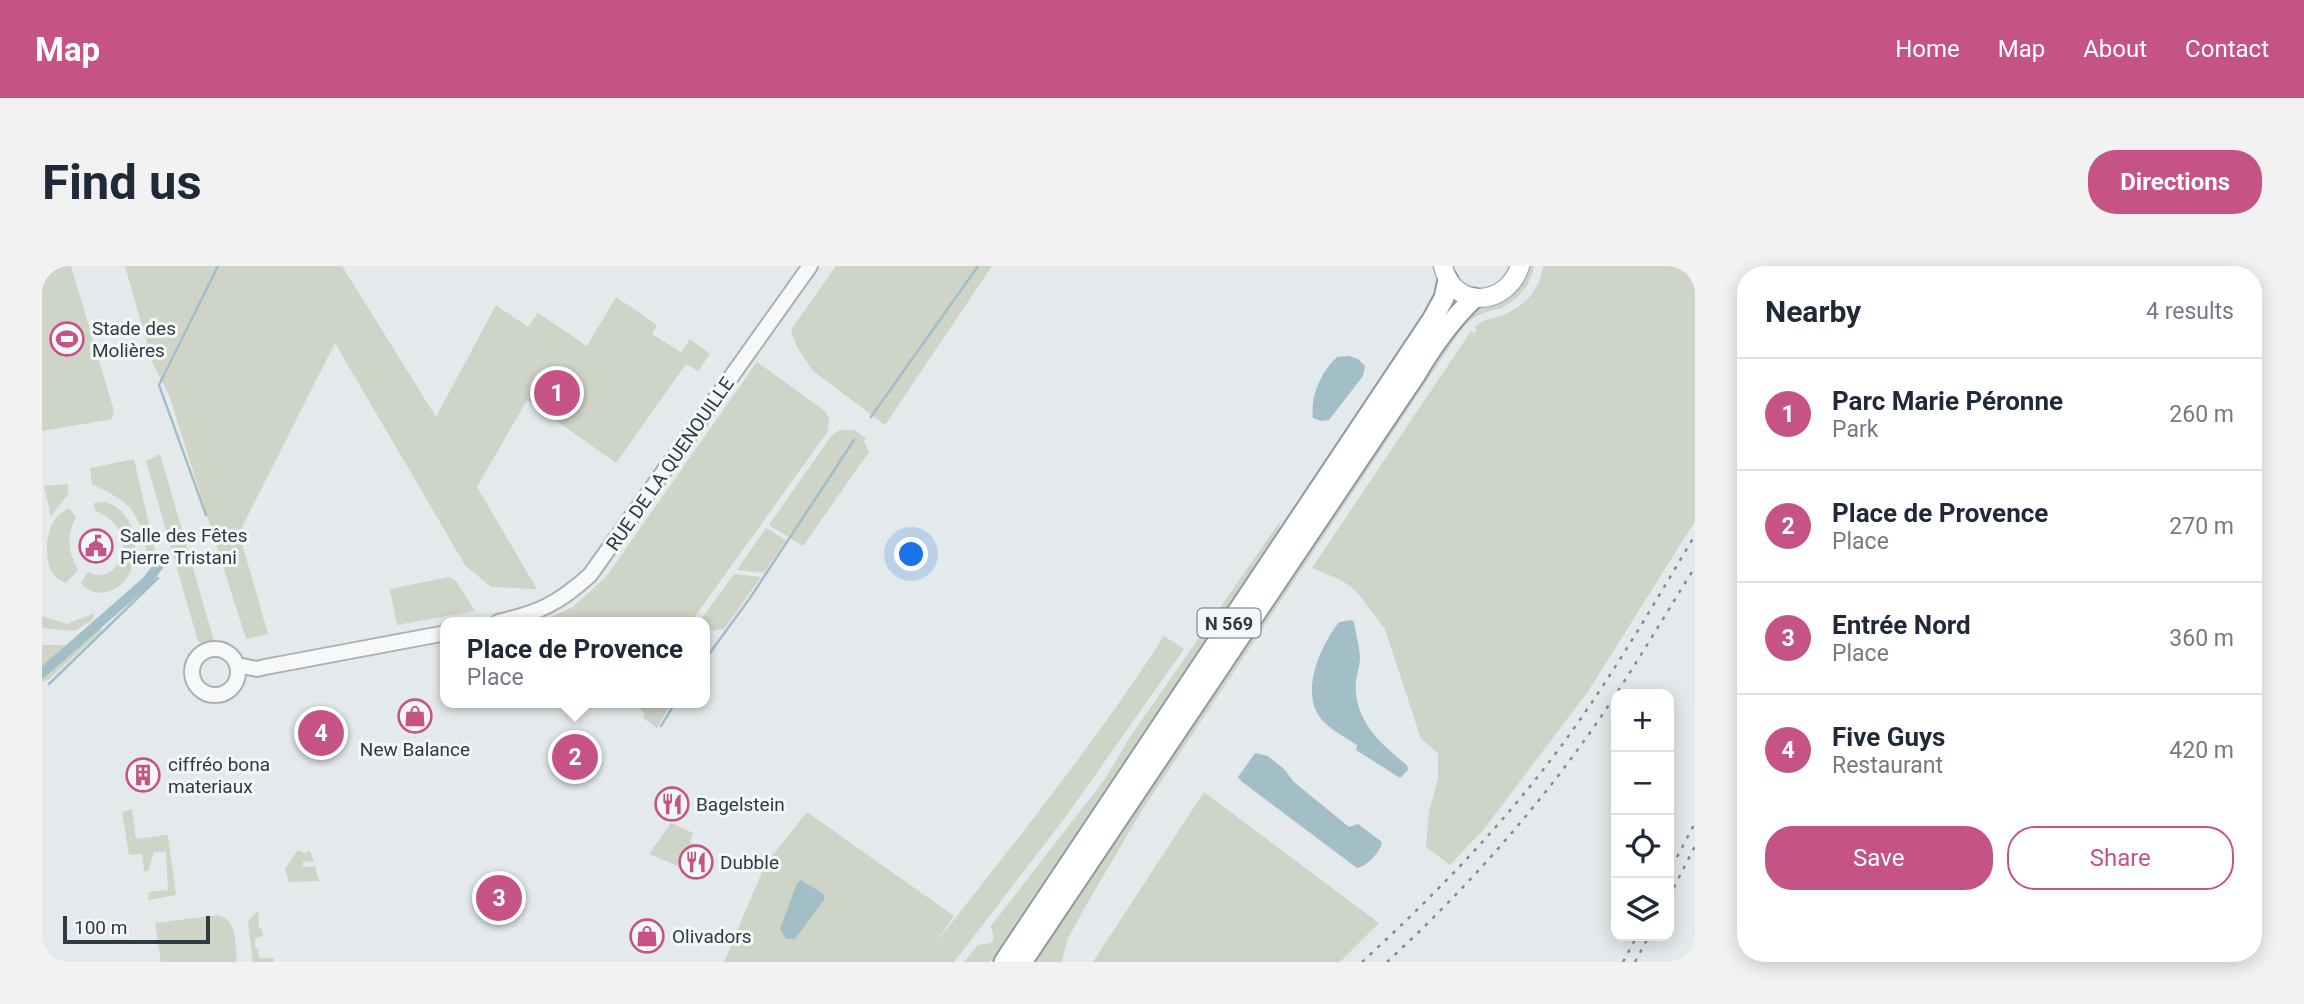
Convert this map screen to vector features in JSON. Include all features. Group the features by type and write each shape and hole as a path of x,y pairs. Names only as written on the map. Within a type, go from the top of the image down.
{"highway":[{"name":"N 569","path":"1004,962 1432,320 1444,298 1445,273"},
{"name":"N 569","path":"1022,962 1416,374 1434,342 1453,317 1474,298"}],"main road":[{"path":"1445,273 1455,288 1474,298 1487,298 1499,295 1509,287 1520,266"}],"street":[{"name":"RUE DE LA QUENOUILLE","path":"521,617 553,605 590,575 810,266"},
{"path":"237,672 440,634"}],"shaded area":[{"name":"Stade des Molières","path":"42,266 71,266 114,411 112,419 42,431"},
{"path":"125,266 342,266 436,417 496,305 528,327 538,313 587,346 616,297 657,325 652,334 681,352 690,339 710,354 698,371 686,364 616,463 527,400 477,487 537,589 491,587 465,565 335,343 239,533 268,634 246,639 169,395 153,364"},
{"path":"836,266 992,266 885,425 813,371 797,347 791,330"},
{"path":"1526,266 1534,266 1527,286 1518,296 1501,308 1475,317 1456,337 1142,810 1067,940 1062,962 1033,962 1455,325"},
{"path":"1543,266 1695,266 1695,521 1589,690 1484,829 1450,865 1426,847 1429,811 1438,779 1438,753 1421,739 1385,629 1356,591 1341,580 1312,568 1471,331 1474,333 1478,324 1512,311 1527,300 1537,285"},
{"path":"757,362 825,411 829,419 828,431 695,617 551,617 573,607 606,577"},
{"path":"840,430 854,430 866,438 864,441 869,452 803,546 769,525 832,435"},
{"path":"160,454 214,641 205,645 198,641 146,461"},
{"path":"134,459 155,551 146,551 140,525 130,508 115,496 92,484 90,468"},
{"path":"68,484 68,494 51,516 44,486"},
{"path":"106,502 119,509 128,520 134,534 135,548 123,550 119,530 107,517 95,510 94,503"},
{"path":"69,508 76,517 70,544 78,570 66,583 52,572 47,548 52,524"},
{"path":"1281,520 1278,530 1259,559 990,962 964,962 978,945 991,943 994,939 991,926 1105,779 1130,737"},
{"path":"766,528 786,540 764,573 737,570"},
{"path":"132,561 127,578 113,590 96,592 81,583 88,572 105,574 113,570 119,562"},
{"path":"734,574 761,577 724,629 710,630 710,617 703,617"},
{"path":"449,577 456,581 475,611 397,625 390,589"},
{"path":"94,613 93,619 75,631 42,628 42,616 67,624"},
{"path":"99,627 102,630 48,680 42,681 42,645 70,645"},
{"path":"1164,636 1184,649 1067,815 954,962 724,962 765,865 807,812 954,916 935,944 1082,754"},
{"path":"638,708 668,708 657,728 643,718 645,713"},
{"path":"1204,792 1379,923 1340,962 1093,962"},
{"path":"132,809 136,839 168,835 176,895 148,900 149,892 168,890 166,852 154,852 148,871 144,871 142,854 129,855 122,812"},
{"path":"671,823 693,833 690,842 696,845 692,855 686,853 680,867 649,854"},
{"path":"298,850 304,853 310,851 314,861 303,862 303,867 315,866 319,881 289,882 285,869"},
{"path":"258,910 259,928 262,929 263,936 255,938 255,948 258,949 259,958 273,958 274,962 253,962 248,922"},
{"path":"217,915 224,917 232,927 237,962 161,962 155,923"}],"water":[{"path":"1349,356 1358,359 1365,366 1363,376 1329,420 1313,418 1315,393 1326,370 1337,357"},
{"path":"1339,622 1354,622 1360,655 1356,681 1359,707 1378,739 1407,765 1408,770 1400,778 1356,750 1357,745 1325,723 1313,700 1314,672 1325,644"},
{"path":"1255,753 1268,756 1284,769 1294,782 1349,827 1358,824 1382,842 1376,855 1357,868 1241,781 1238,777"},
{"path":"801,880 825,895 824,900 795,939 786,939 780,929 797,883"}],"waterway":[{"path":"206,515 159,385 218,266"},
{"path":"871,417 978,266"},
{"path":"710,653 750,598 854,440"},
{"path":"42,673 147,581 162,561"},
{"path":"49,684 158,578"},
{"path":"661,726 672,708"}],"railway":[{"path":"1362,962 1470,855 1544,769 1617,663 1695,535"},
{"path":"1387,962 1442,909 1543,795 1603,714 1695,567"},
{"path":"1677,857 1695,823"},
{"path":"1674,887 1695,846"},
{"path":"1623,962 1634,941"},
{"path":"1635,962 1646,941"}],"place":[{"name":"Stade des Molières","path":"67,339"},
{"name":"Parc Marie Péronne","path":"557,393"},
{"name":"Salle des Fêtes Pierre Tristani","path":"96,546"},
{"name":"New Balance","path":"415,716"},
{"name":"Five Guys","path":"321,733"},
{"name":"Place de Provence","path":"575,757"},
{"name":"ciffréo bona materiaux","path":"143,775"},
{"name":"Bagelstein","path":"672,804"},
{"name":"Dubble","path":"696,862"},
{"name":"Entrée Nord","path":"499,898"},
{"name":"Olivadors","path":"647,936"}]}
